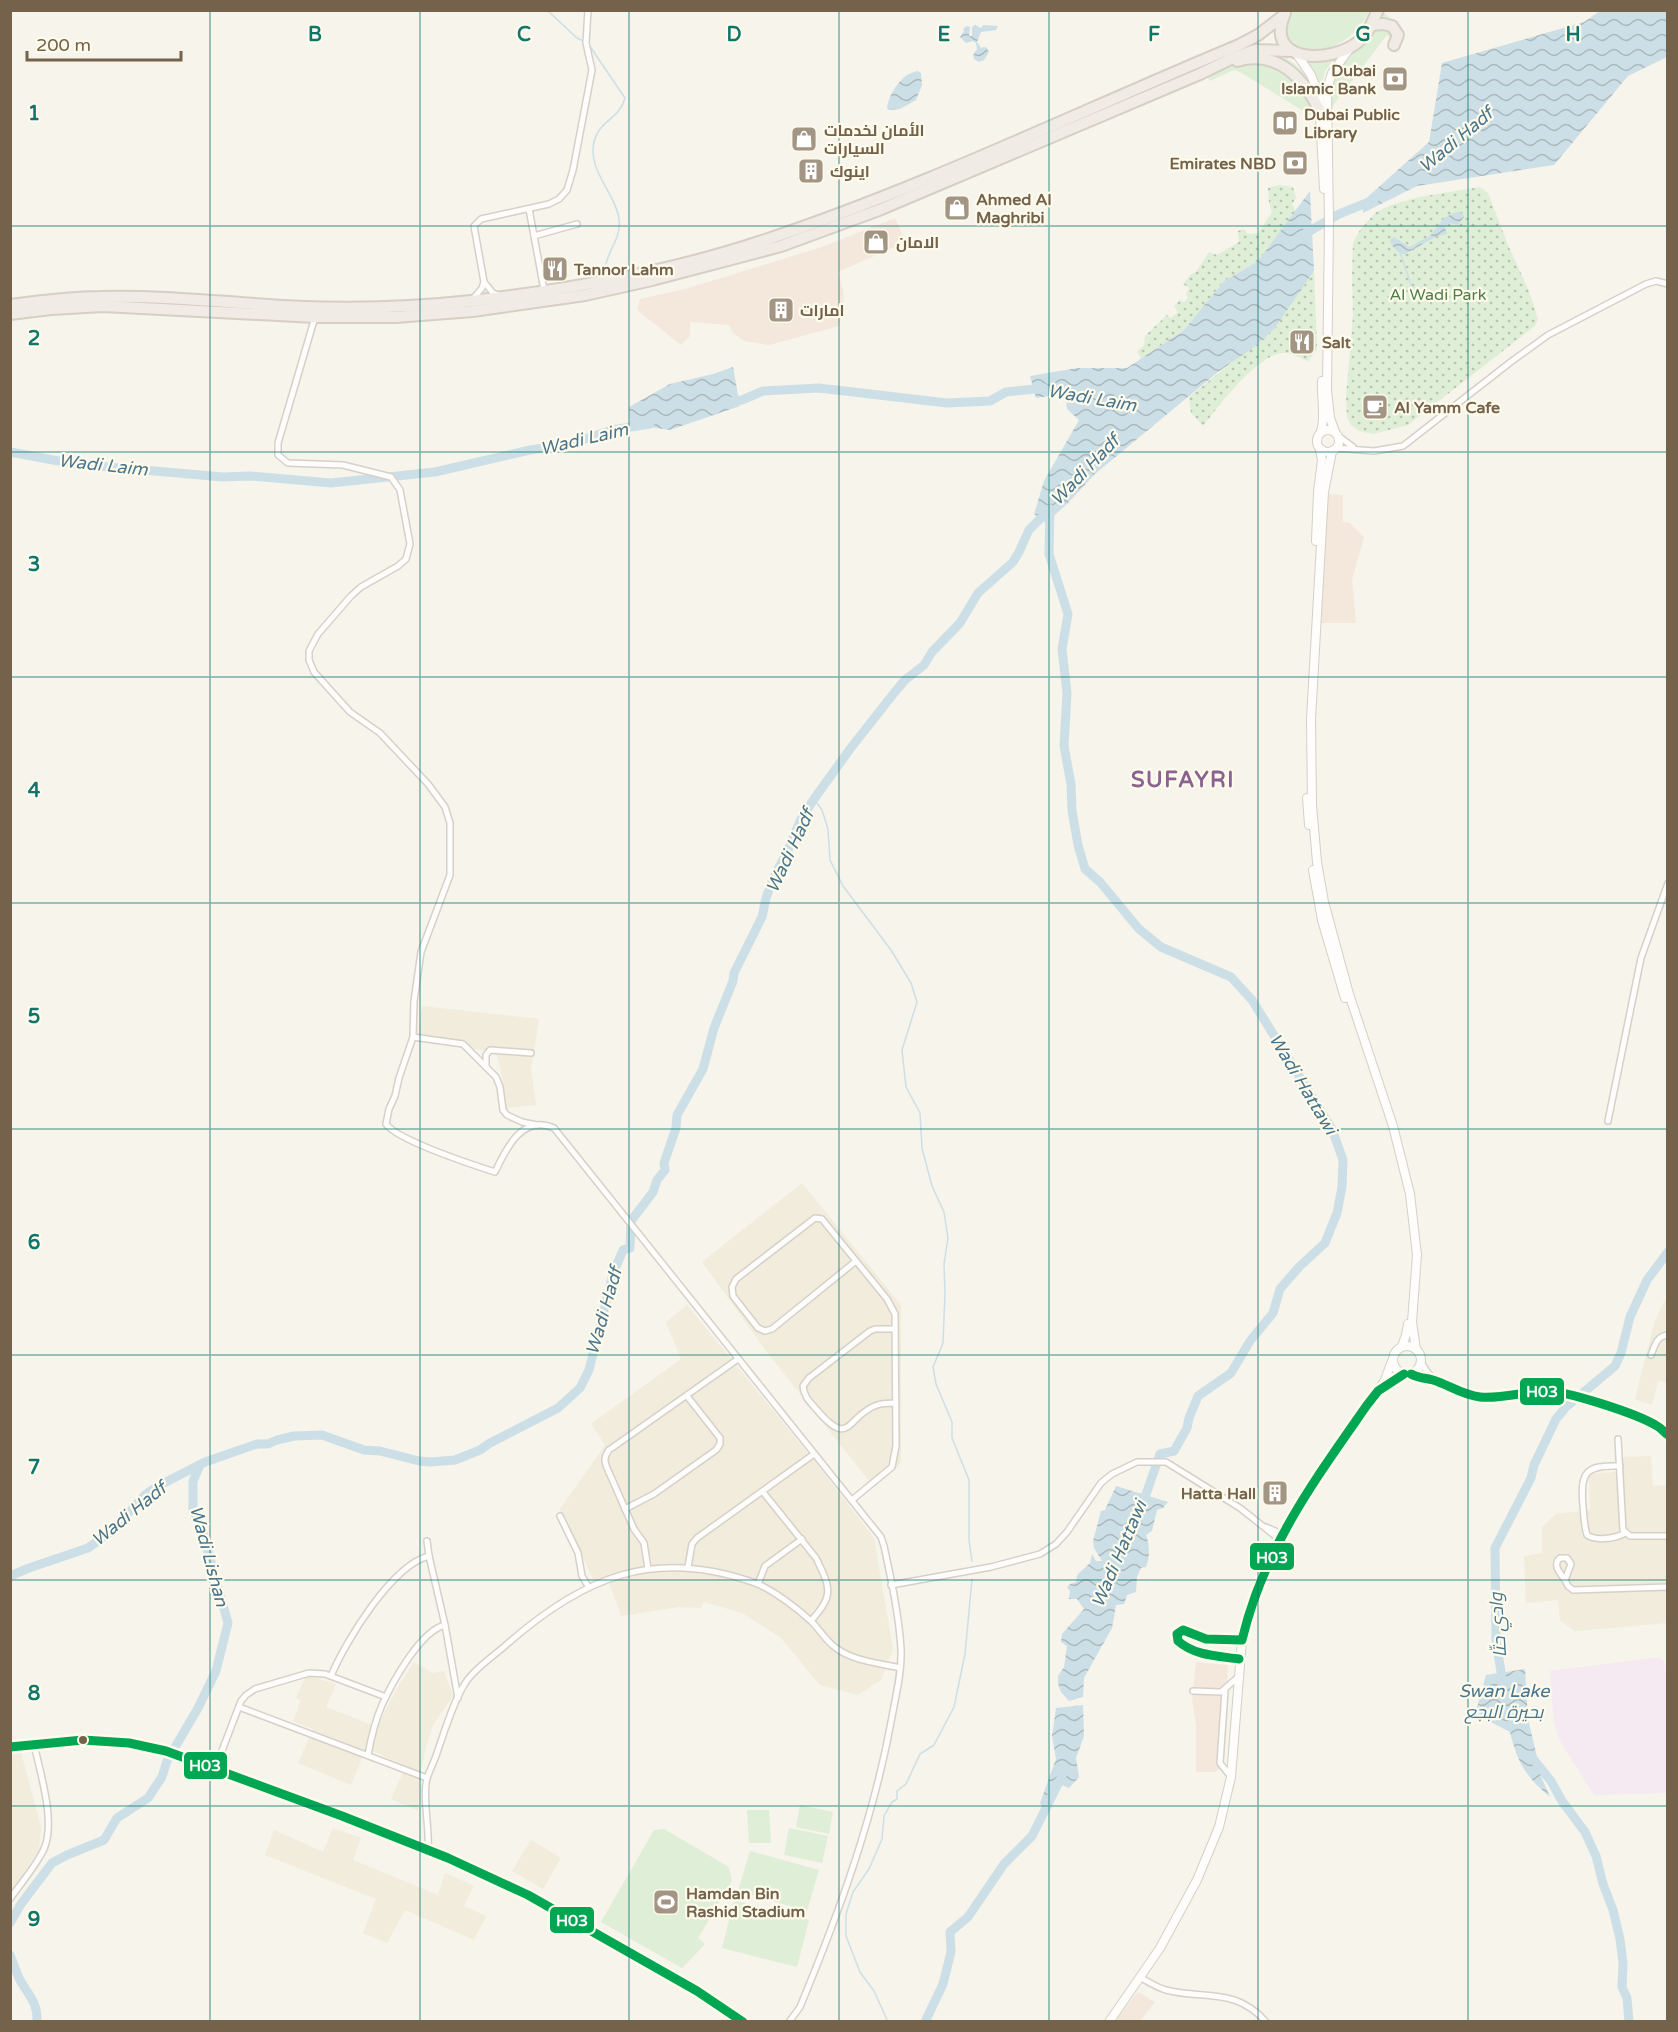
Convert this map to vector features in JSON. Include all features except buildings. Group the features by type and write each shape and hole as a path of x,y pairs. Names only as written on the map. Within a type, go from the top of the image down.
{"highway":[{"path":"10,314 51,309 119,306 315,317 396,317 473,311 585,295 781,246 870,214 1255,50 1294,52 1319,57 1330,56 1351,47 1363,37 1372,25 1377,12"},
{"path":"1285,13 1281,31 1282,39 1294,52"},
{"path":"10,305 102,296 327,308 395,307 544,290 636,273 759,242 929,178 1239,45 1258,35 1285,13"},
{"path":"1372,25 1392,26 1398,35 1394,45"},
{"path":"1219,65 1254,58 1272,61 1283,66 1302,81 1321,113"},
{"path":"667,276 664,273 666,270 686,266 696,259"}],"main road":[{"path":"1351,47 1339,62 1327,89 1327,390 1329,418 1339,440 1334,450 1324,492 1311,719 1312,805 1317,862 1324,902 1350,1000 1393,1126 1410,1194 1417,1255 1412,1322 1416,1349 1421,1361 1416,1371 1378,1390"},
{"path":"1294,52 1318,88 1327,197"},
{"path":"1109,2022 1160,1948 1202,1869 1221,1819 1231,1777 1238,1678 1245,1624 1268,1560 1281,1536 1388,1374 1395,1352 1402,1346 1407,1330 1413,1267 1412,1237 1405,1194 1387,1125 1326,936 1314,875 1307,810 1306,719 1318,492 1322,460 1317,439 1324,419 1321,395 1327,223"},
{"path":"1321,432 1329,430 1336,434"},
{"path":"1320,450 1325,452 1334,450"},
{"path":"1402,1346 1412,1346 1416,1349"},
{"path":"1392,1361 1396,1370 1408,1374"},
{"path":"10,1747 97,1740 129,1743 166,1751 342,1816 448,1858 528,1895 697,1991 744,2022"}],"street":[{"path":"501,296 493,293 484,282 474,230 476,223 486,218 549,204 559,199 567,190 592,70 586,43 588,10"},
{"path":"529,209 544,290"},
{"path":"534,236 577,224"},
{"path":"1334,450 1382,450 1403,446 1548,335 1646,284 1656,281 1668,284"},
{"path":"472,300 484,282"},
{"path":"315,317 278,444 278,455 288,463 343,465 391,477 400,490 410,544 406,559 398,567 361,587 351,596 318,634 309,651 309,660 314,672 350,712 380,734 428,784 445,807 450,823 450,875 419,962 414,1001 413,1037 386,1121 393,1132 449,1157 495,1172 516,1135 538,1125"},
{"path":"1336,434 1348,445 1357,449"},
{"path":"1608,1121 1641,958 1668,883"},
{"path":"413,1037 459,1042 497,1080 501,1104 507,1115 522,1122 554,1128 881,1537 899,1630 900,1668 886,1751 866,1827 846,1889 800,2007 789,2022"},
{"path":"486,1067 486,1055 490,1050 531,1053"},
{"path":"852,1500 892,1467 896,1446 894,1308 856,1261 822,1219 815,1218 736,1279 731,1292 758,1328 769,1330 856,1261"},
{"path":"895,1329 870,1331 808,1378 803,1386 805,1396 829,1425 835,1428 844,1428 876,1405 896,1403"},
{"path":"1652,1355 1657,1340 1662,1335 1668,1335"},
{"path":"648,1569 644,1544 607,1468 605,1455 738,1359"},
{"path":"1421,1361 1424,1369 1434,1380"},
{"path":"1408,1374 1434,1380 1458,1392 1477,1397 1491,1398 1544,1391 1563,1394 1591,1401 1668,1428"},
{"path":"625,1509 654,1494 716,1450 720,1444 720,1438 687,1396"},
{"path":"1658,1426 1668,1435"},
{"path":"1618,1439 1625,1533 1630,1536 1668,1536"},
{"path":"688,1567 692,1544 697,1538 814,1454"},
{"path":"891,1585 991,1567 1040,1554 1056,1544 1067,1532 1101,1484 1112,1474 1137,1462 1166,1462 1281,1536"},
{"path":"1620,1466 1596,1468 1586,1475 1581,1486 1587,1535 1593,1539 1619,1536 1625,1533"},
{"path":"764,1492 816,1558 828,1589 825,1605 811,1621"},
{"path":"560,1516 578,1554 582,1576 588,1586"},
{"path":"758,1584 765,1566 802,1539"},
{"path":"427,1541 458,1700"},
{"path":"331,1676 340,1655 381,1596 409,1566 429,1557"},
{"path":"428,1851 425,1789 427,1778 444,1730 466,1681 537,1620 588,1586 648,1569 688,1567 721,1573 758,1584 811,1621 843,1653 900,1668"},
{"path":"1565,1580 1569,1588 1573,1590 1668,1587"},
{"path":"368,1755 372,1734 386,1697 422,1641 438,1627 445,1625"},
{"path":"214,1769 239,1707 246,1695 255,1689 309,1673 325,1674 386,1697"},
{"path":"454,1673 465,1678 472,1676"},
{"path":"1193,1691 1219,1692 1225,1690 1238,1678"},
{"path":"1225,1690 1220,1763 1231,1777"},
{"path":"239,1707 427,1778"},
{"path":"10,1899 44,1848 48,1830 45,1798 34,1744"},
{"path":"1141,1978 1165,1990 1227,1997 1244,2002 1259,2013 1266,2022"}],"shaded area":[{"path":"895,218 906,242 838,272 844,304 839,326 769,345 744,341 733,333 729,325 690,322 690,336 681,345 637,310 640,299 685,289 822,247"},
{"path":"1327,494 1343,495 1343,522 1350,523 1364,537 1352,580 1356,623 1321,623"},
{"path":"422,1006 539,1019 531,1069 536,1105 506,1108 502,1075 496,1052 417,1041"},
{"path":"802,1183 901,1305 901,1463 874,1487 770,1356 702,1262"},
{"path":"1667,1298 1667,1382 1658,1381 1652,1405 1635,1399 1653,1327"},
{"path":"687,1305 821,1469 874,1538 893,1649 881,1680 858,1695 820,1685 780,1637 742,1613 704,1602 701,1608 679,1607 621,1616 609,1582 593,1579 560,1509 605,1445 591,1424 681,1359 666,1322"},
{"path":"1651,1456 1653,1486 1667,1485 1667,1623 1575,1631 1560,1620 1558,1600 1526,1603 1524,1556 1542,1553 1542,1527 1556,1514 1590,1510 1589,1474 1616,1472 1624,1457"},
{"path":"1659,1657 1664,1661 1667,1672 1667,1793 1594,1795 1560,1741 1554,1724 1550,1671"},
{"path":"414,1662 432,1673 444,1671 453,1696 433,1725 426,1747 419,1779 418,1811 391,1799 406,1766 366,1748 351,1785 298,1763 313,1729 293,1721 301,1700 296,1698 306,1675 336,1684 326,1707 377,1727"},
{"path":"1196,1662 1228,1665 1223,1766 1215,1772 1196,1772 1196,1725 1192,1699"},
{"path":"20,1749 41,1827 39,1849 11,1892 11,1751"},
{"path":"333,1828 361,1838 353,1860 438,1895 445,1873 474,1886 464,1906 486,1916 474,1940 405,1910 387,1943 363,1933 376,1899 265,1855 274,1830 323,1852"},
{"path":"531,1840 561,1858 543,1889 512,1871"},
{"path":"1138,1992 1155,2002 1140,2021 1115,2021"}],"green space":[{"path":"1289,11 1369,11 1362,23 1342,42 1316,51 1303,50 1292,44 1283,32"},
{"path":"1383,12 1397,24 1393,25 1390,38 1387,35 1331,108 1333,78 1342,65 1369,37"},
{"path":"1277,53 1295,65 1308,78 1315,95 1318,116 1313,117 1240,72 1234,70 1210,81 1206,74 1246,55"},
{"path":"1337,55 1325,71 1320,90 1302,60"},
{"path":"1279,185 1293,187 1296,198 1292,204 1296,211 1258,261 1224,281 1184,330 1141,359 1137,351 1144,345 1145,336 1167,315 1171,318 1178,312 1174,306 1180,300 1184,302 1188,298 1186,294 1189,288 1183,284 1191,274 1196,272 1209,252 1217,255 1239,242 1238,231 1244,229 1248,234 1258,233 1272,212 1268,188"},
{"name":"Al Wadi Park","path":"1480,187 1488,193 1529,291 1538,319 1535,326 1408,425 1374,434 1359,431 1351,425 1347,417 1346,397 1353,316 1353,243 1360,230 1376,212 1391,205 1419,197"},
{"path":"1314,271 1317,349 1308,361 1286,353 1276,354 1264,360 1240,381 1203,426 1191,413 1189,397 1275,328"},
{"path":"800,1805 833,1812 829,1834 796,1827"},
{"path":"747,1810 769,1810 771,1843 749,1843"},
{"path":"789,1828 828,1836 822,1863 784,1855"},
{"name":"Hamdan Bin Rashid Stadium","path":"664,1829 729,1867 732,1881 698,1938 705,1944 682,1968 601,1922 654,1830"},
{"path":"750,1851 819,1870 807,1911 738,1891"},
{"path":"734,1900 809,1920 797,1967 722,1948"}],"water":[{"path":"1600,11 1667,11 1667,57 1628,76 1554,165 1417,186 1363,213 1363,201 1429,142 1442,63 1584,22"},
{"path":"975,25 981,28 983,25 998,26 996,30 981,32 977,42 981,48 986,47 989,52 984,60 979,62 974,59 973,55 977,49 976,43 973,41 966,43 960,37 967,26 970,27 969,36 972,36 972,27"},
{"path":"918,71 921,73 922,85 916,100 900,109 888,110 889,101 898,84 907,75"},
{"path":"1310,191 1314,271 1275,328 1257,345 1218,372 1095,474 1046,523 1034,514 1044,481 1079,420 1067,409 1065,394 1036,398 1030,376 1077,368 1127,368 1184,330 1224,281 1258,261"},
{"path":"1456,212 1462,213 1464,217 1458,225 1449,223 1445,228 1447,234 1437,236 1405,254 1398,252 1390,240 1394,237 1409,247 1430,236 1444,218"},
{"path":"733,367 740,406 670,430 630,424 629,407 670,384"},
{"path":"1116,1486 1168,1502 1163,1508 1157,1510 1152,1531 1146,1535 1149,1547 1148,1559 1146,1567 1141,1568 1137,1577 1136,1592 1127,1595 1124,1604 1116,1605 1112,1628 1084,1678 1083,1697 1069,1701 1061,1692 1058,1684 1058,1676 1064,1667 1067,1646 1061,1642 1062,1634 1084,1609 1077,1599 1069,1599 1070,1591 1067,1587 1076,1582 1077,1575 1090,1563 1092,1554 1096,1561 1102,1561 1094,1548 1093,1541 1101,1511 1105,1510"},
{"name":"Swan Lake بحيرة البجع","path":"1525,1669 1528,1719 1538,1761 1537,1767 1550,1797 1535,1783 1524,1768 1510,1732 1485,1719 1476,1711 1486,1675"},
{"path":"1083,1705 1084,1736 1076,1758 1079,1777 1069,1788 1062,1785 1053,1788 1052,1798 1045,1809 1040,1803 1056,1759 1052,1736 1056,1708"}],"waterway":[{"path":"547,10 577,38 585,42"},
{"path":"589,45 625,98 619,111 600,129 594,142 593,152 598,172 613,200 619,219 618,233 605,271"},
{"name":"Wadi Hadf","path":"1303,235 1339,214 1374,200"},
{"path":"1400,252 1411,285 1421,296"},
{"name":"Wadi Laim","path":"727,402 742,400 763,391 819,388 947,403 990,401 1006,392 1044,388"},
{"name":"Wadi Laim","path":"10,452 75,464 223,477 250,476 331,483 435,472 530,450 570,444 612,430 650,424"},
{"name":"Wadi Hattawi","path":"1050,509 1049,554 1068,614 1062,649 1067,693 1064,746 1071,784 1072,811 1085,869 1100,882 1139,929 1161,947 1231,977 1252,1000 1332,1129 1343,1160 1342,1187 1337,1213 1325,1243 1299,1267 1280,1289 1273,1313 1250,1341 1231,1373 1198,1396 1187,1428 1174,1451 1160,1454 1142,1506"},
{"name":"Wadi Hadf","path":"10,1576 88,1548 112,1531 145,1495 158,1486 205,1462 257,1444 268,1444 294,1436 322,1435 364,1450 380,1451 419,1461 455,1460 480,1450 558,1408 580,1388 589,1370 613,1274 623,1250 630,1248 631,1221 653,1192 657,1180 665,1170 664,1163 676,1128 677,1115 703,1069 714,1028 734,973 762,917 774,877 801,819 850,749 894,693 905,680 924,665 932,652 960,623 978,593 1013,562 1029,530 1047,512"},
{"path":"814,799 822,810 828,829 830,860 843,886 891,950 911,983 917,1002 902,1050 906,1087 920,1113 922,1148 932,1186 944,1212 948,1238 944,1264 943,1343 933,1367 936,1384 952,1422 952,1438 969,1480 969,1540 972,1561"},
{"name":"وادي حتّا","path":"1503,1684 1496,1641 1495,1548 1531,1478 1534,1465 1556,1419 1566,1407 1615,1366 1621,1353 1630,1317 1647,1280 1668,1252"},
{"name":"Wadi Lishan","path":"10,1923 21,1904 52,1863 104,1840 117,1818 148,1798 162,1777 167,1761 198,1708 216,1671 228,1623 202,1530 193,1509 193,1481 200,1465"},
{"path":"888,2022 874,1991 860,1972 846,1936 846,1914 853,1892 869,1869 882,1839 884,1816 892,1802 897,1799 897,1791 906,1784 920,1754 934,1745 954,1707 965,1654 972,1579"},
{"name":"وادي حتّا","path":"1530,1755 1551,1781 1562,1801 1585,1832 1596,1856 1620,1939 1623,1963 1622,1987 1627,1998 1629,2022"},
{"name":"Wadi Hattawi","path":"925,2022 943,1984 951,1952 950,1932 968,1917 1004,1864 1032,1836 1062,1776"},
{"name":"Wadi Lishan","path":"10,1955 19,1978 34,2003 37,2022"}],"transit line":[{"name":"H03","path":"1239,1659 1192,1650 1178,1641 1177,1634 1183,1630 1206,1639 1242,1640 1263,1575 1277,1545 1310,1488 1378,1391 1404,1374"},
{"name":"H03","path":"1411,1374 1480,1397 1544,1391 1568,1394 1634,1415 1648,1421 1668,1435"},
{"name":"H03","path":"10,1747 83,1740 129,1743 166,1751 342,1816 448,1858 528,1895 697,1991 743,2022"}],"place":[{"name":"Dubai Islamic Bank","path":"1395,79"},
{"name":"Dubai Public Library","path":"1285,123"},
{"name":"الأمان لخدمات السيارات","path":"804,139"},
{"name":"Emirates NBD","path":"1295,163"},
{"name":"اينوك","path":"811,171"},
{"name":"Ahmed Al Maghribi","path":"957,208"},
{"name":"الامان","path":"876,242"},
{"name":"Tannor Lahm","path":"555,269"},
{"name":"امارات","path":"781,310"},
{"name":"Salt","path":"1302,342"},
{"name":"Al Yamm Cafe","path":"1375,407"},
{"name":"Hatta Hall","path":"1275,1493"},
{"name":"Hamdan Bin Rashid Stadium","path":"666,1902"}],"district":[{"name":"SUFAYRI","path":"1183,779"}]}
